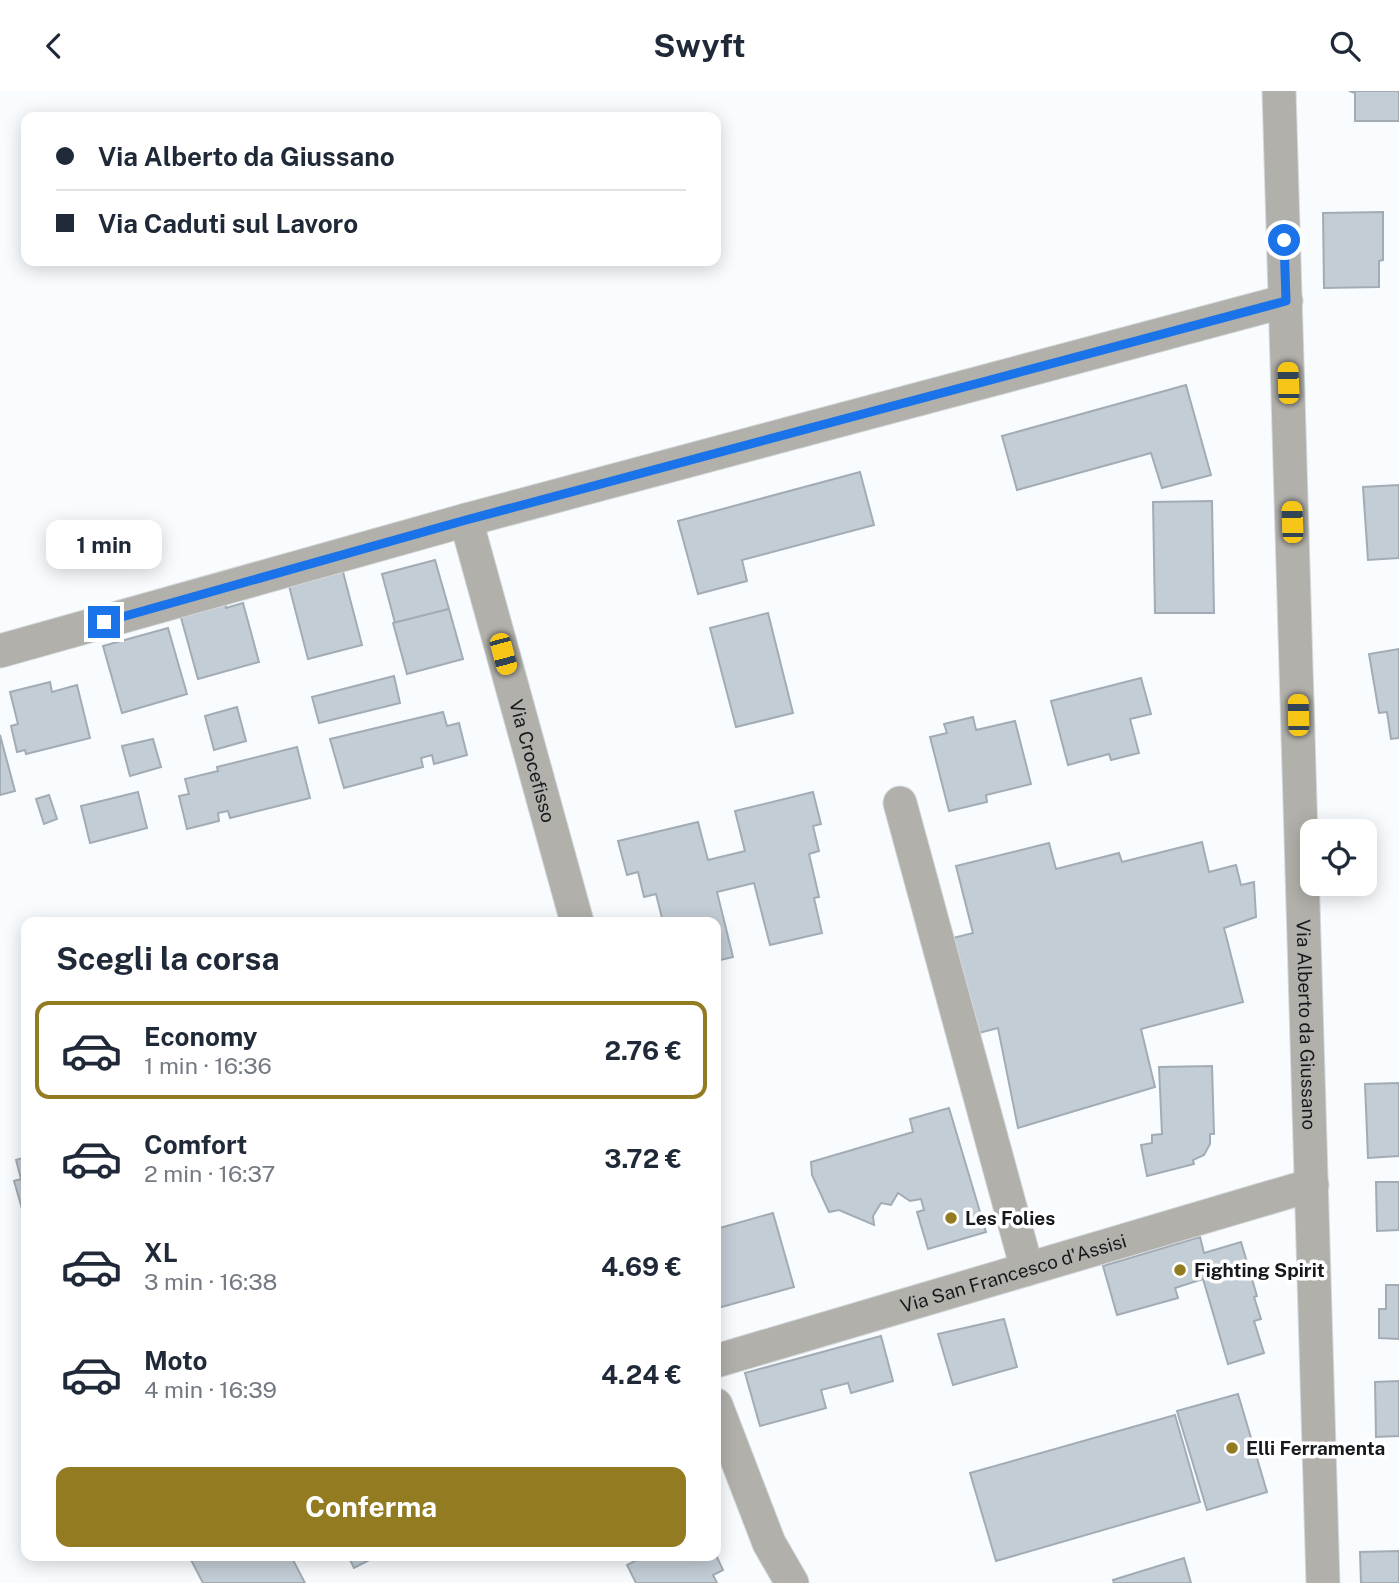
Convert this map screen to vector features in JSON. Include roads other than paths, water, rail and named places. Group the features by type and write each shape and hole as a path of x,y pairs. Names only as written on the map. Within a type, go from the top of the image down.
{"street":[{"name":"Via Alberto da Giussano","path":"1279,91 1323,1583"},
{"path":"0,650 466,520 1286,301"},
{"name":"Via Crocefisso","path":"466,520 577,917"},
{"path":"900,803 1027,1269"},
{"name":"Via San Francesco d'Assisi","path":"721,1360 1312,1185"},
{"path":"721,1418 769,1543 792,1583"}],"place":[{"name":"Les Folies","path":"951,1218"},
{"name":"Fighting Spirit","path":"1180,1270"},
{"name":"Elli Ferramenta","path":"1232,1448"}]}
